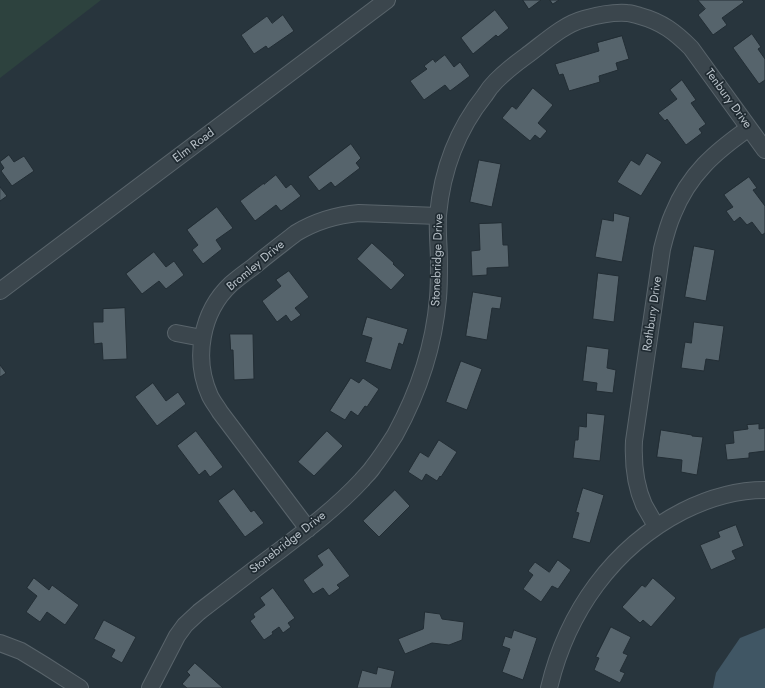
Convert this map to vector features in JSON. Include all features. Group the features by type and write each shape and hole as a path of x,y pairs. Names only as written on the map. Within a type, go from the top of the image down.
{"street":[{"name":"Elm Road","path":"0,291 387,0"},
{"name":"Stonebridge Drive","path":"150,688 177,636 185,625 199,612 308,529 350,493 373,468 394,436 410,406 420,379 427,357 436,315 439,262 438,216 445,175 454,147 463,128 477,105 494,82 561,30 579,20 609,13 629,6 670,29 681,37 691,48"},
{"name":"Tenbury Drive","path":"691,48 765,150"},
{"name":"Rothbury Drive","path":"656,526 644,504 637,483 633,456 634,440 662,249 673,213 687,186 714,155 749,128"},
{"name":"Bromley Drive","path":"308,529 210,397 205,383 201,362 202,338 206,323 216,301 231,284 296,233 306,227 326,219 359,213 438,216"},
{"path":"176,333 202,338"},
{"path":"549,688 558,656 583,604 607,571 628,548 656,526 698,504 734,493 752,490 765,490"},
{"path":"1,645 21,651 44,664 80,688"}],"green space":[{"path":"0,0 101,0 0,78"}],"water":[{"path":"765,628 765,688 713,688 716,673 740,638"}],"building":[{"path":"523,0 541,0 529,9"},
{"path":"550,0 559,0 553,4"},
{"path":"698,0 742,0 744,2 722,18 727,25 713,35 698,15 705,9"},
{"path":"495,10 509,28 498,37 496,35 473,54 461,38"},
{"path":"283,15 294,31 268,49 266,46 254,54 241,35 267,16 272,23"},
{"path":"752,34 761,47 758,49 765,59 765,80 759,84 733,48"},
{"path":"622,36 629,59 616,63 618,70 599,76 600,82 569,91 563,74 559,75 555,64 599,51 597,43"},
{"path":"445,55 454,67 460,62 470,76 450,91 445,85 424,100 410,81 427,69 424,66 433,59 435,62"},
{"path":"682,80 696,100 691,103 706,124 699,129 702,133 686,145 667,119 665,121 658,113 677,99 670,90"},
{"path":"533,88 553,105 538,123 547,131 540,139 535,135 530,141 502,118 512,106 516,109"},
{"path":"351,144 361,158 356,163 360,168 335,187 331,182 319,191 308,177"},
{"path":"647,153 662,162 641,196 617,182 631,160 639,165"},
{"path":"9,155 14,162 24,156 34,171 12,186 1,171 4,168 0,162"},
{"path":"479,160 501,164 492,207 470,202"},
{"path":"276,175 286,188 291,184 301,196 281,211 276,205 255,221 240,201"},
{"path":"749,177 757,188 753,190 765,206 765,233 762,235 752,222 747,225 740,217 734,222 726,211 733,207 724,195"},
{"path":"0,187 7,196 0,201"},
{"path":"217,207 233,228 216,240 222,249 203,264 192,250 198,245 187,230"},
{"path":"614,213 630,217 622,262 595,257 602,219 613,221"},
{"path":"502,223 503,245 508,245 509,267 487,268 487,275 472,276 471,251 480,250 479,224"},
{"path":"372,243 405,275 391,290 357,259"},
{"path":"694,246 715,250 706,301 685,297"},
{"path":"154,252 166,267 174,261 184,275 166,289 159,281 142,294 126,274"},
{"path":"289,271 309,297 295,308 301,315 291,322 286,315 277,322 262,301 281,286 276,280"},
{"path":"598,273 619,276 614,322 593,319"},
{"path":"473,292 502,297 500,309 492,308 487,340 466,336"},
{"path":"125,308 127,359 103,360 102,343 94,344 93,322 103,322 103,309"},
{"path":"367,317 408,329 403,345 399,343 391,370 365,362 372,338 362,335"},
{"path":"694,322 724,326 719,361 706,359 704,371 681,368 685,342 691,343"},
{"path":"230,334 253,334 254,379 234,380 233,350 231,350"},
{"path":"587,346 609,349 607,368 616,370 613,393 596,391 597,383 583,381"},
{"path":"461,361 482,369 467,410 446,402"},
{"path":"0,365 6,373 0,377"},
{"path":"351,378 359,383 363,378 379,389 367,407 365,406 358,416 351,411 345,420 330,411"},
{"path":"153,383 166,401 178,392 186,404 157,426 135,397"},
{"path":"587,413 605,415 600,461 573,458 575,440 578,440 579,426 586,427"},
{"path":"759,424 759,429 765,428 765,451 749,453 749,458 727,460 725,444 734,443 733,431 748,429 747,425"},
{"path":"661,430 703,437 697,475 681,472 682,460 657,457"},
{"path":"196,431 223,467 210,477 205,470 199,475 177,446"},
{"path":"327,431 343,446 314,476 298,462"},
{"path":"439,440 457,452 441,477 440,476 437,481 426,474 422,481 408,472 420,452 428,457"},
{"path":"583,488 604,495 590,543 572,538 579,513 576,512"},
{"path":"234,489 251,512 254,510 264,523 245,537 218,501"},
{"path":"395,490 410,506 379,537 363,521"},
{"path":"736,525 744,546 732,551 736,559 711,570 700,545 720,537 718,532"},
{"path":"329,548 350,576 337,585 340,588 329,596 323,588 313,594 303,580 323,565 317,556"},
{"path":"558,560 571,570 558,589 552,586 541,602 523,589 533,575 528,571 535,562 549,572"},
{"path":"34,578 49,590 52,585 79,605 65,625 47,612 40,622 26,612 37,596 27,588"},
{"path":"653,578 676,598 651,627 643,620 640,623 622,607 642,585 645,587"},
{"path":"273,588 295,618 288,623 291,627 283,633 279,627 272,632 273,634 264,640 250,621 255,617 253,614 265,605 260,598"},
{"path":"425,612 440,614 442,619 464,622 462,640 449,645 432,643 405,654 398,639 423,629"},
{"path":"104,620 136,637 122,663 111,657 115,650 94,639"},
{"path":"611,627 631,637 623,653 628,655 620,671 625,673 620,683 594,670 599,658 596,657"},
{"path":"514,630 537,638 523,680 502,672 510,649 502,646 505,636 511,638"},
{"path":"195,663 223,688 187,688 182,684 190,675 187,672"},
{"path":"378,667 395,671 391,688 357,688 362,670 376,674"}]}
